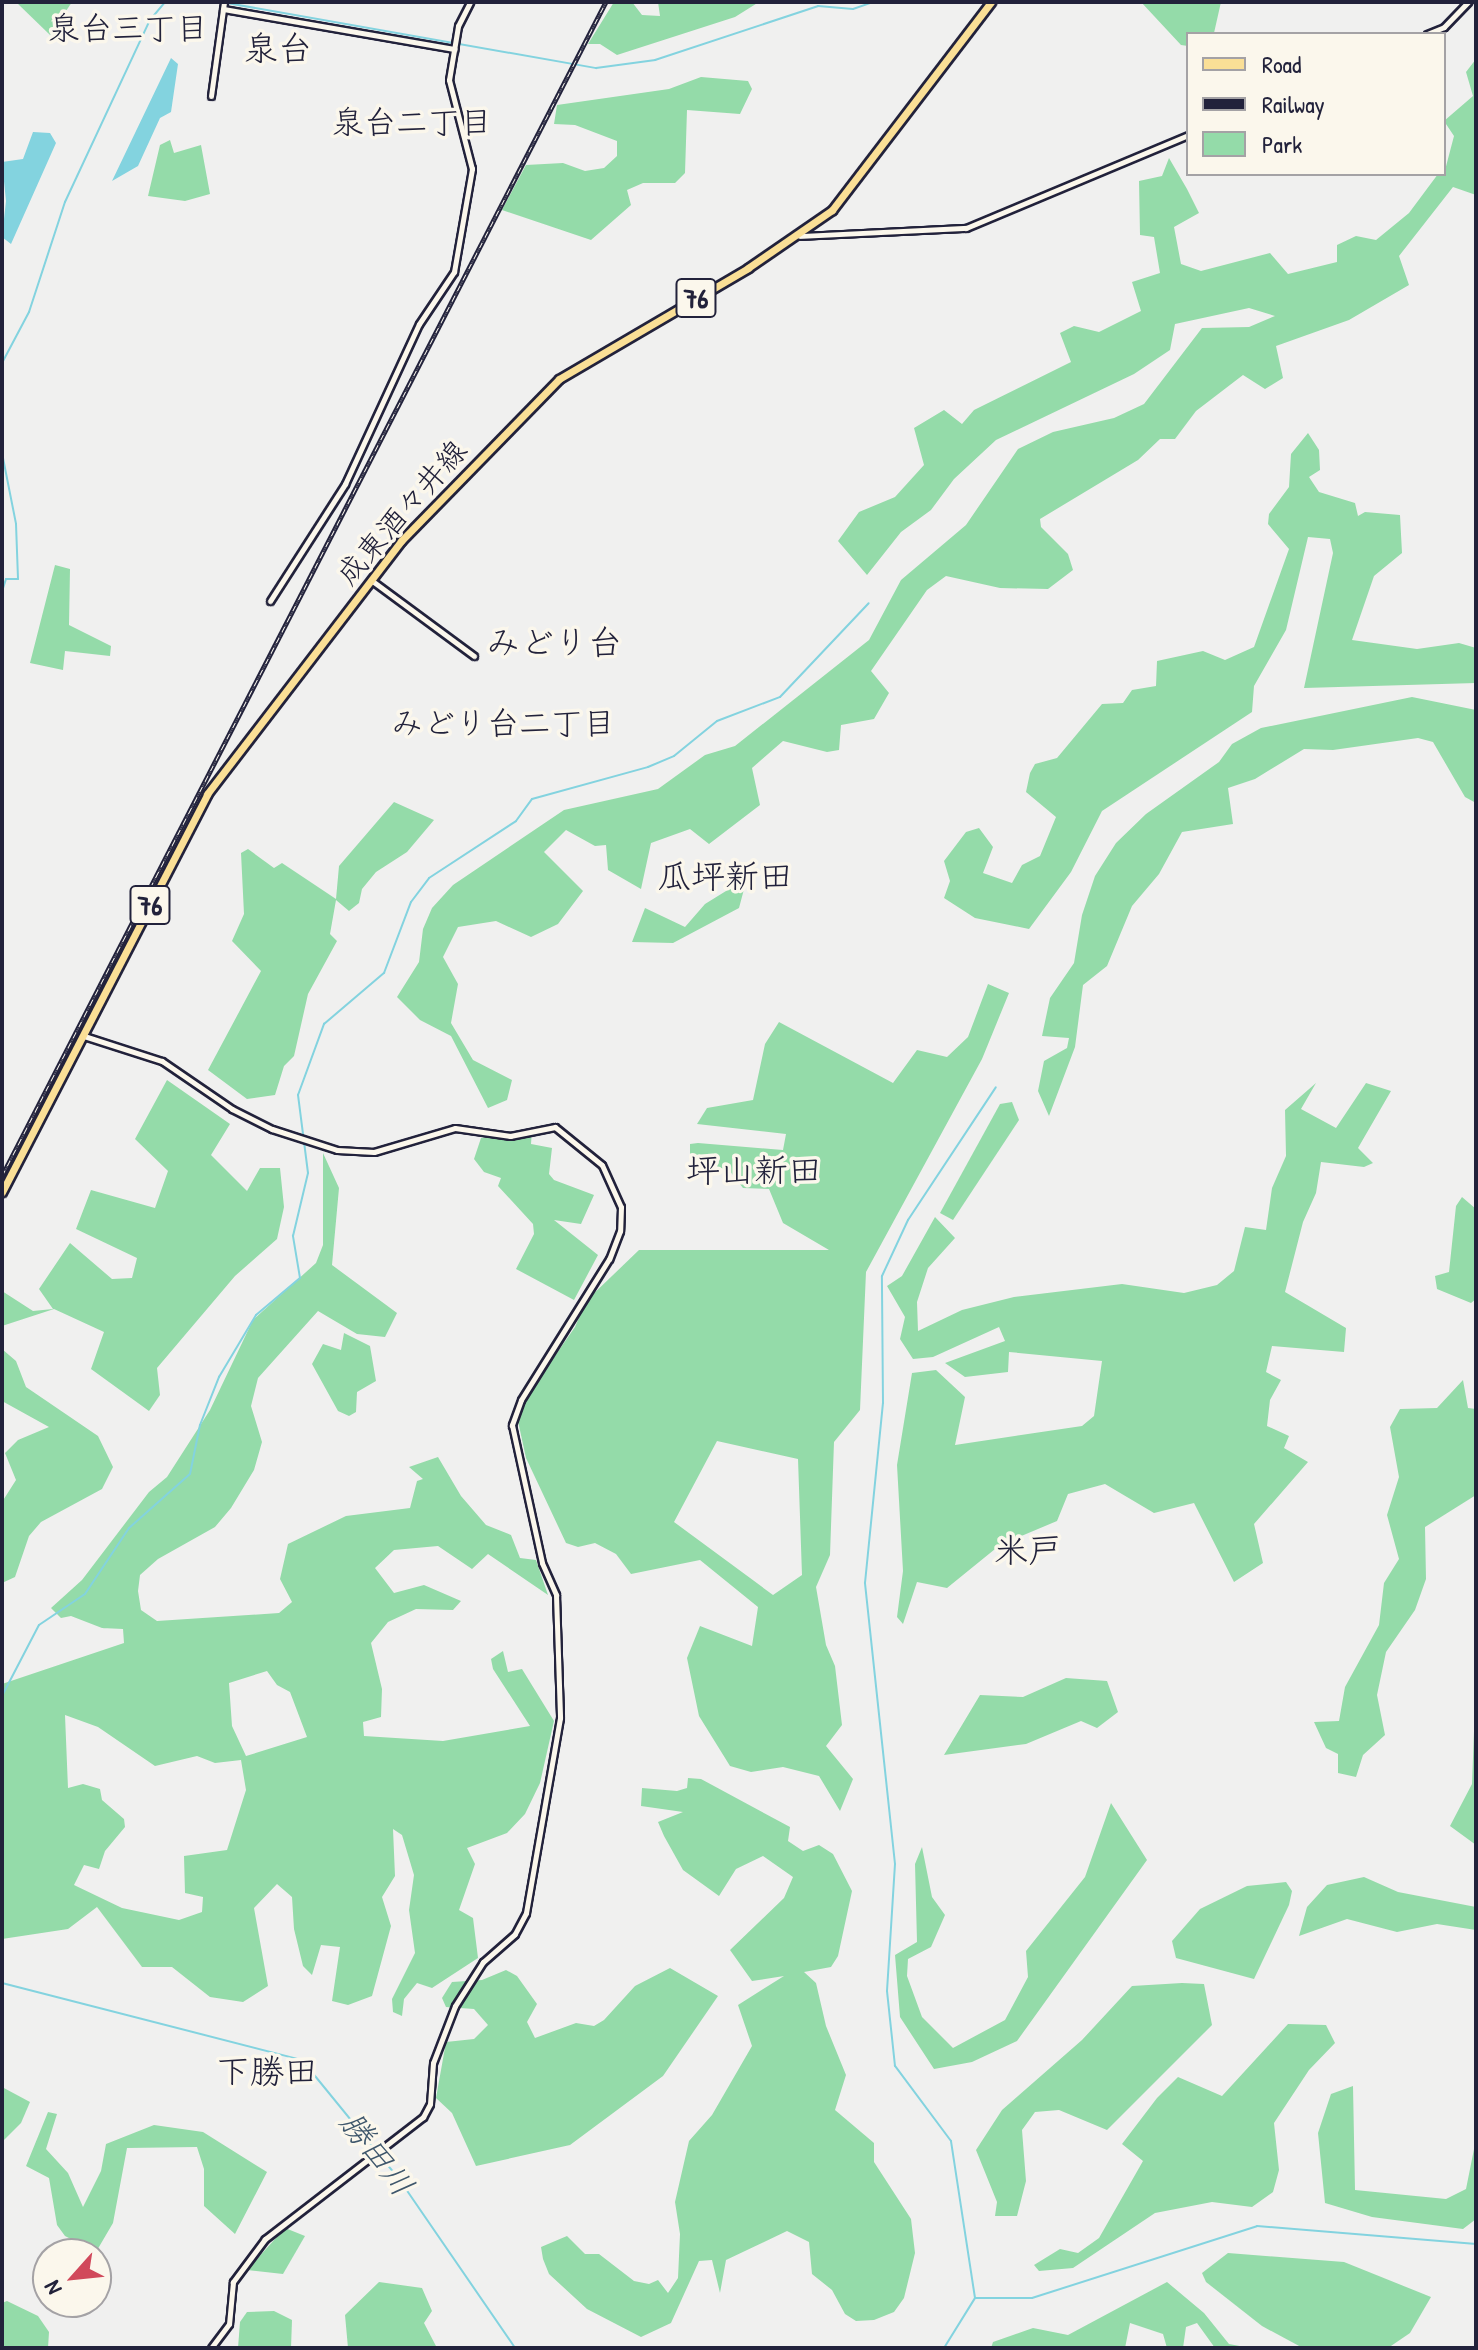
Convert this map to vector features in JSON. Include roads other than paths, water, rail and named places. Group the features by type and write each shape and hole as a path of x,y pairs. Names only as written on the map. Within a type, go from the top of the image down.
{"main road":[{"name":"成東酒々井線","path":"2,1192 207,794 401,541 559,379 800,236 842,199 991,2"}],"street":[{"path":"270,601 343,486 419,324 454,272 472,169 449,91 455,44 470,2"},
{"path":"1432,32 1444,27 1468,2"},
{"path":"211,96 223,5 455,44"},
{"path":"800,236 966,228 1186,136"},
{"path":"371,580 474,656"},
{"path":"84,1036 162,1061 245,1116 337,1150 374,1152 455,1128 510,1136 555,1127 609,1174 621,1207 620,1231 609,1259 521,1400 512,1425 542,1563 556,1595 560,1718 526,1913 515,1934 483,1962 455,2006 433,2063 427,2111 265,2239 233,2282 229,2324 211,2348"}],"water":[{"path":"171,58 178,64 171,112 160,118 138,166 112,181"},
{"path":"33,132 50,133 56,143 11,244 2,237 6,201 2,162 23,159"}],"waterway":[{"path":"2,363 29,312 65,202 150,20 165,2"},
{"path":"227,3 596,68 655,60 818,6 853,9 873,2"},
{"path":"2,405 2,419"},
{"path":"2,453 16,524 18,579 6,579 2,591"},
{"path":"2,1696 39,1625 85,1594 129,1528 190,1474 200,1425 219,1377 256,1315 300,1278 293,1236 308,1173 298,1095 324,1024 384,973 411,902 429,878 516,821 532,799 648,767 674,756 717,721 780,697 869,603"},
{"path":"944,2348 975,2298 951,2141 895,2066 887,1991 895,1864 865,1583 883,1403 882,1276 908,1220 996,1087"},
{"name":"勝田川","path":"2,1983 302,2060 399,2179 515,2348"},
{"path":"976,2298 1032,2298 1257,2226 1476,2244"}],"railway":[{"path":"2,1176 606,2"}],"district":[{"name":"泉台三丁目","path":"128,28"},
{"name":"泉台","path":"278,49"},
{"name":"泉台二丁目","path":"412,122"},
{"name":"みどり台","path":"554,643"},
{"name":"みどり台二丁目","path":"503,723"},
{"name":"瓜坪新田","path":"725,877"},
{"name":"坪山新田","path":"754,1171"},
{"name":"米戸","path":"1028,1551"},
{"name":"下勝田","path":"267,2072"}]}
